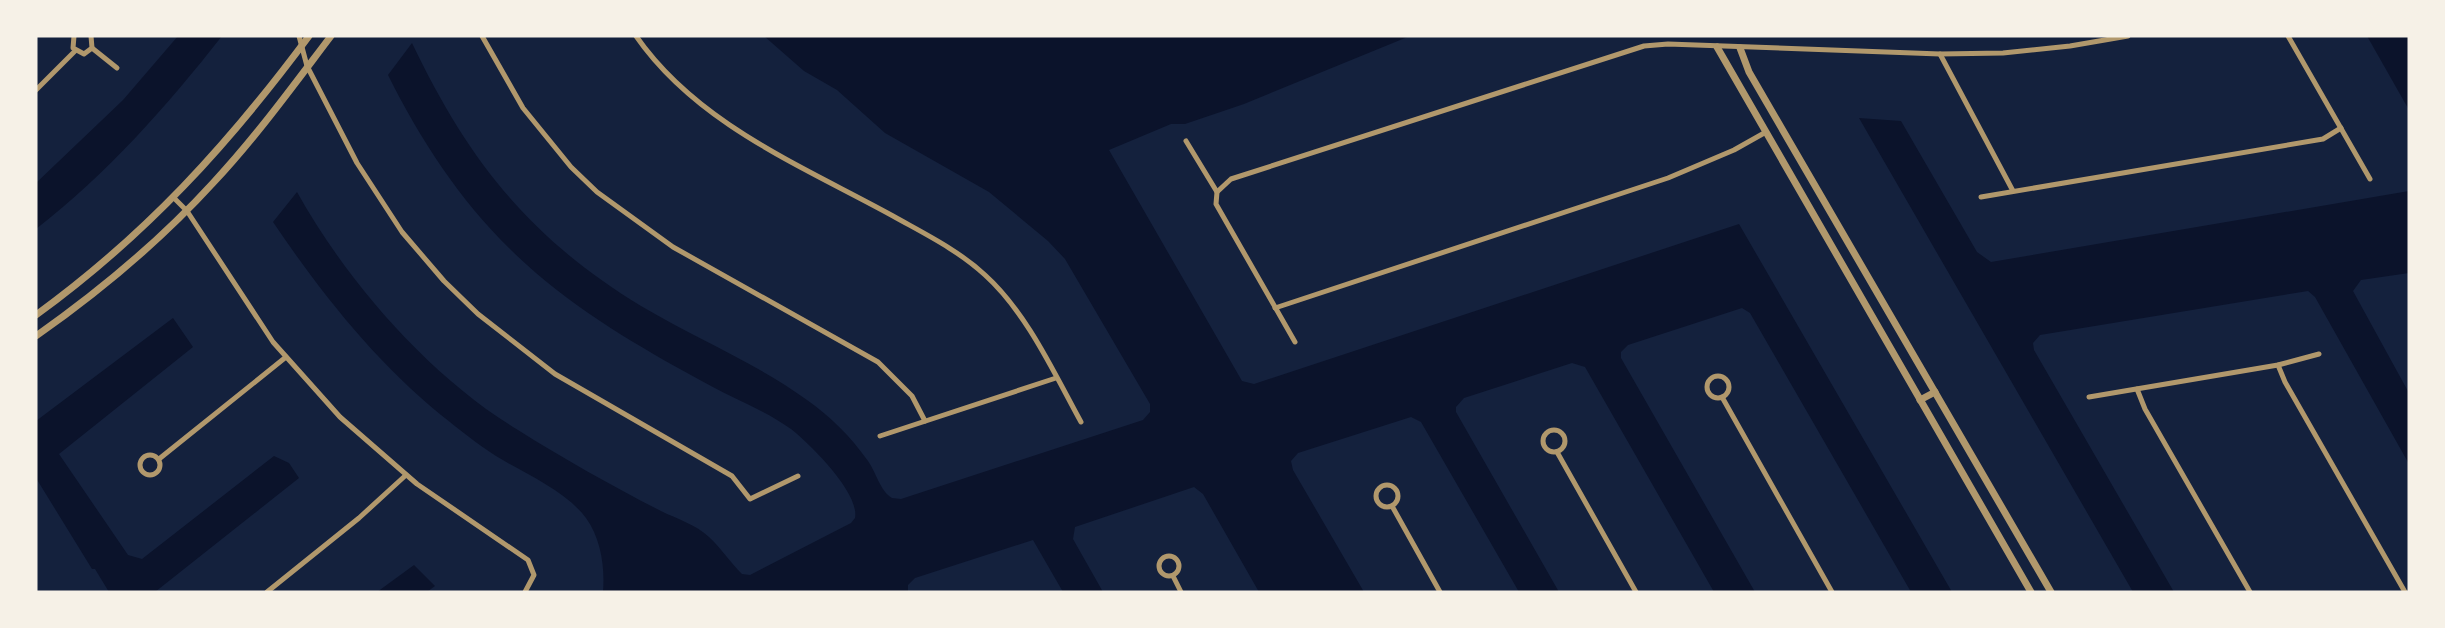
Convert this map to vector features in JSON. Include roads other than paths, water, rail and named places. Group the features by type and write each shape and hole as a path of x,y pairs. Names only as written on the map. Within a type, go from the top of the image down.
{"street":[{"path":"74,36 72,45 75,51 84,54 92,48"},
{"path":"91,36 92,48 117,68"},
{"path":"299,36 308,66 357,163 402,232 444,281 485,320 578,389 732,476 750,499 798,476"},
{"path":"36,315 110,257 174,198 222,147 309,36"},
{"path":"36,336 110,280 187,211 238,155 331,36"},
{"path":"482,36 523,108 564,159 597,192 673,248 878,362 912,396 925,422"},
{"path":"636,36 670,77 719,119 929,236 975,266 994,284 1014,310 1082,422"},
{"path":"1216,192 1231,179 1623,52 1668,44 1940,54 2032,51 2128,36"},
{"path":"2288,36 2370,179"},
{"path":"1717,47 2031,592"},
{"path":"1740,48 1749,72 2051,592"},
{"path":"36,90 75,51"},
{"path":"1940,54 2013,191"},
{"path":"1981,197 2323,139 2340,128"},
{"path":"1275,308 1668,178 1734,150 1766,132"},
{"path":"1186,141 1216,192 1216,204 1295,342"},
{"path":"174,198 187,211 237,291 286,357 346,423 406,475 528,560 534,575 525,592"},
{"path":"2089,397 2277,365 2319,354"},
{"path":"159,459 286,357"},
{"path":"2277,365 2405,592"},
{"path":"1722,398 1728,393 1729,383 1725,377 1714,376 1709,381 1707,389 1711,395 1722,398 1832,592"},
{"path":"880,436 1056,378"},
{"path":"2137,389 2145,409 2250,592"},
{"path":"1920,400 1935,392"},
{"path":"1557,430 1564,438 1564,444 1557,452 1550,452 1544,447 1543,439 1550,431 1557,430"},
{"path":"1557,452 1636,592"},
{"path":"267,592 359,518 406,475"},
{"path":"1382,486 1392,486 1397,491 1398,498 1392,506 1384,506 1378,502 1376,495 1382,486"},
{"path":"1392,506 1440,592"},
{"path":"1173,576 1181,592"}],"water":[{"path":"178,36 222,36 180,88 112,162 36,229 36,183 123,100"},
{"path":"764,36 1410,36 1244,104 1185,124 1171,124 1109,150 1242,381 1254,384 1739,224 1952,592 1911,592 1750,313 1742,308 1628,345 1621,352 1621,358 1755,592 1714,592 1585,367 1572,363 1464,398 1456,407 1456,412 1559,592 1519,592 1421,422 1411,417 1298,453 1291,461 1293,470 1364,592 1259,592 1203,494 1194,487 1075,527 1073,539 1103,592 1063,592 1033,540 915,578 908,585 908,592 603,592 602,563 598,544 591,526 577,508 544,483 496,456 441,415 371,349 310,275 273,222 297,192 340,260 366,293 393,325 453,383 518,430 588,472 704,532 742,574 750,575 851,523 855,518 850,496 832,470 791,429 666,361 599,320 536,273 491,230 435,157 388,75 412,43 433,85 480,160 534,224 601,280 641,306 767,374 816,406 855,444 871,465 884,491 892,498 901,499 1143,420 1150,412 1150,404 1065,259 1048,241 989,192 885,133 837,90 804,71"},
{"path":"2367,36 2409,36 2409,110"},
{"path":"1859,118 1901,121 1977,252 1991,262 2409,191 2409,273 2361,280 2353,291 2409,393 2409,464 2315,297 2308,291 2040,335 2033,343 2034,350 2174,592 2133,592"},
{"path":"173,318 193,347 59,454 128,555 142,559 274,456 289,463 299,478 155,592 109,592 95,569 92,569 36,478 36,421"},
{"path":"414,565 435,586 427,592 377,592"}]}
